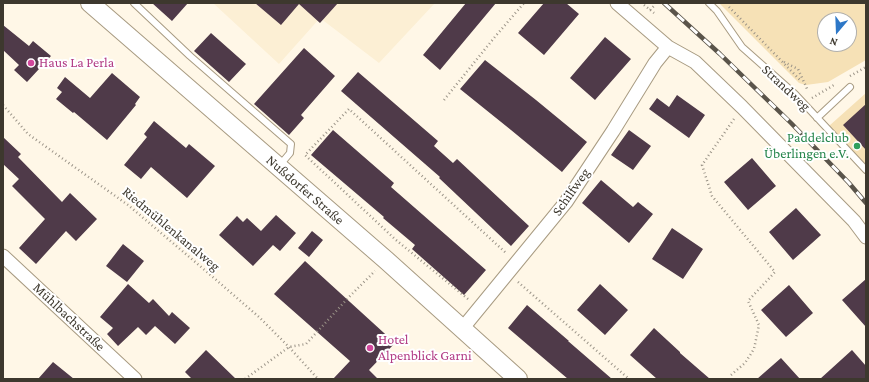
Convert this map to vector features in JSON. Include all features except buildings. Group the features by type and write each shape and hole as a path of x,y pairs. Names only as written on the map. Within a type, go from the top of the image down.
{"street":[{"name":"Nußdorfer Straße","path":"90,3 386,260 518,379"},
{"path":"617,3 668,47 695,62 742,107 854,222 866,237"},
{"name":"Schilfweg","path":"462,329 566,202 656,63 668,47"},
{"name":"Mühlbachstraße","path":"3,256 135,379"}],"lane":[{"path":"134,3 190,56 290,144 290,153 279,167"},
{"name":"Strandweg","path":"709,3 718,11 742,48 795,94 866,170"},
{"path":"817,118 850,87"}],"path":[{"path":"444,100 524,3"},
{"path":"726,3 801,81"},
{"path":"650,10 654,6"},
{"path":"781,59 798,69 808,92"},
{"name":"Riedmühlenkanalweg","path":"3,106 28,134 128,205 259,317 290,347 318,379"},
{"path":"731,375 745,363 754,349 759,325 748,302 775,272 712,196 702,165 742,107"},
{"path":"479,309 396,240 305,155 349,109 517,263"},
{"path":"245,379 290,347 306,344 376,270"},
{"path":"508,274 629,379"}],"shaded area":[{"path":"213,3 435,3 379,63 320,18 279,64"},
{"path":"719,3 866,3 866,60 828,82 806,85 799,83"},
{"name":"Paddelclub Überlingen e.V.","path":"866,93 866,166 829,126"}],"railway":[{"path":"664,3 720,54 791,123 849,183 866,203"}],"place":[{"name":"Haus La Perla","path":"31,63"},
{"name":"Paddelclub Überlingen e.V.","path":"857,146"},
{"name":"Hotel Alpenblick Garni","path":"370,348"}]}
